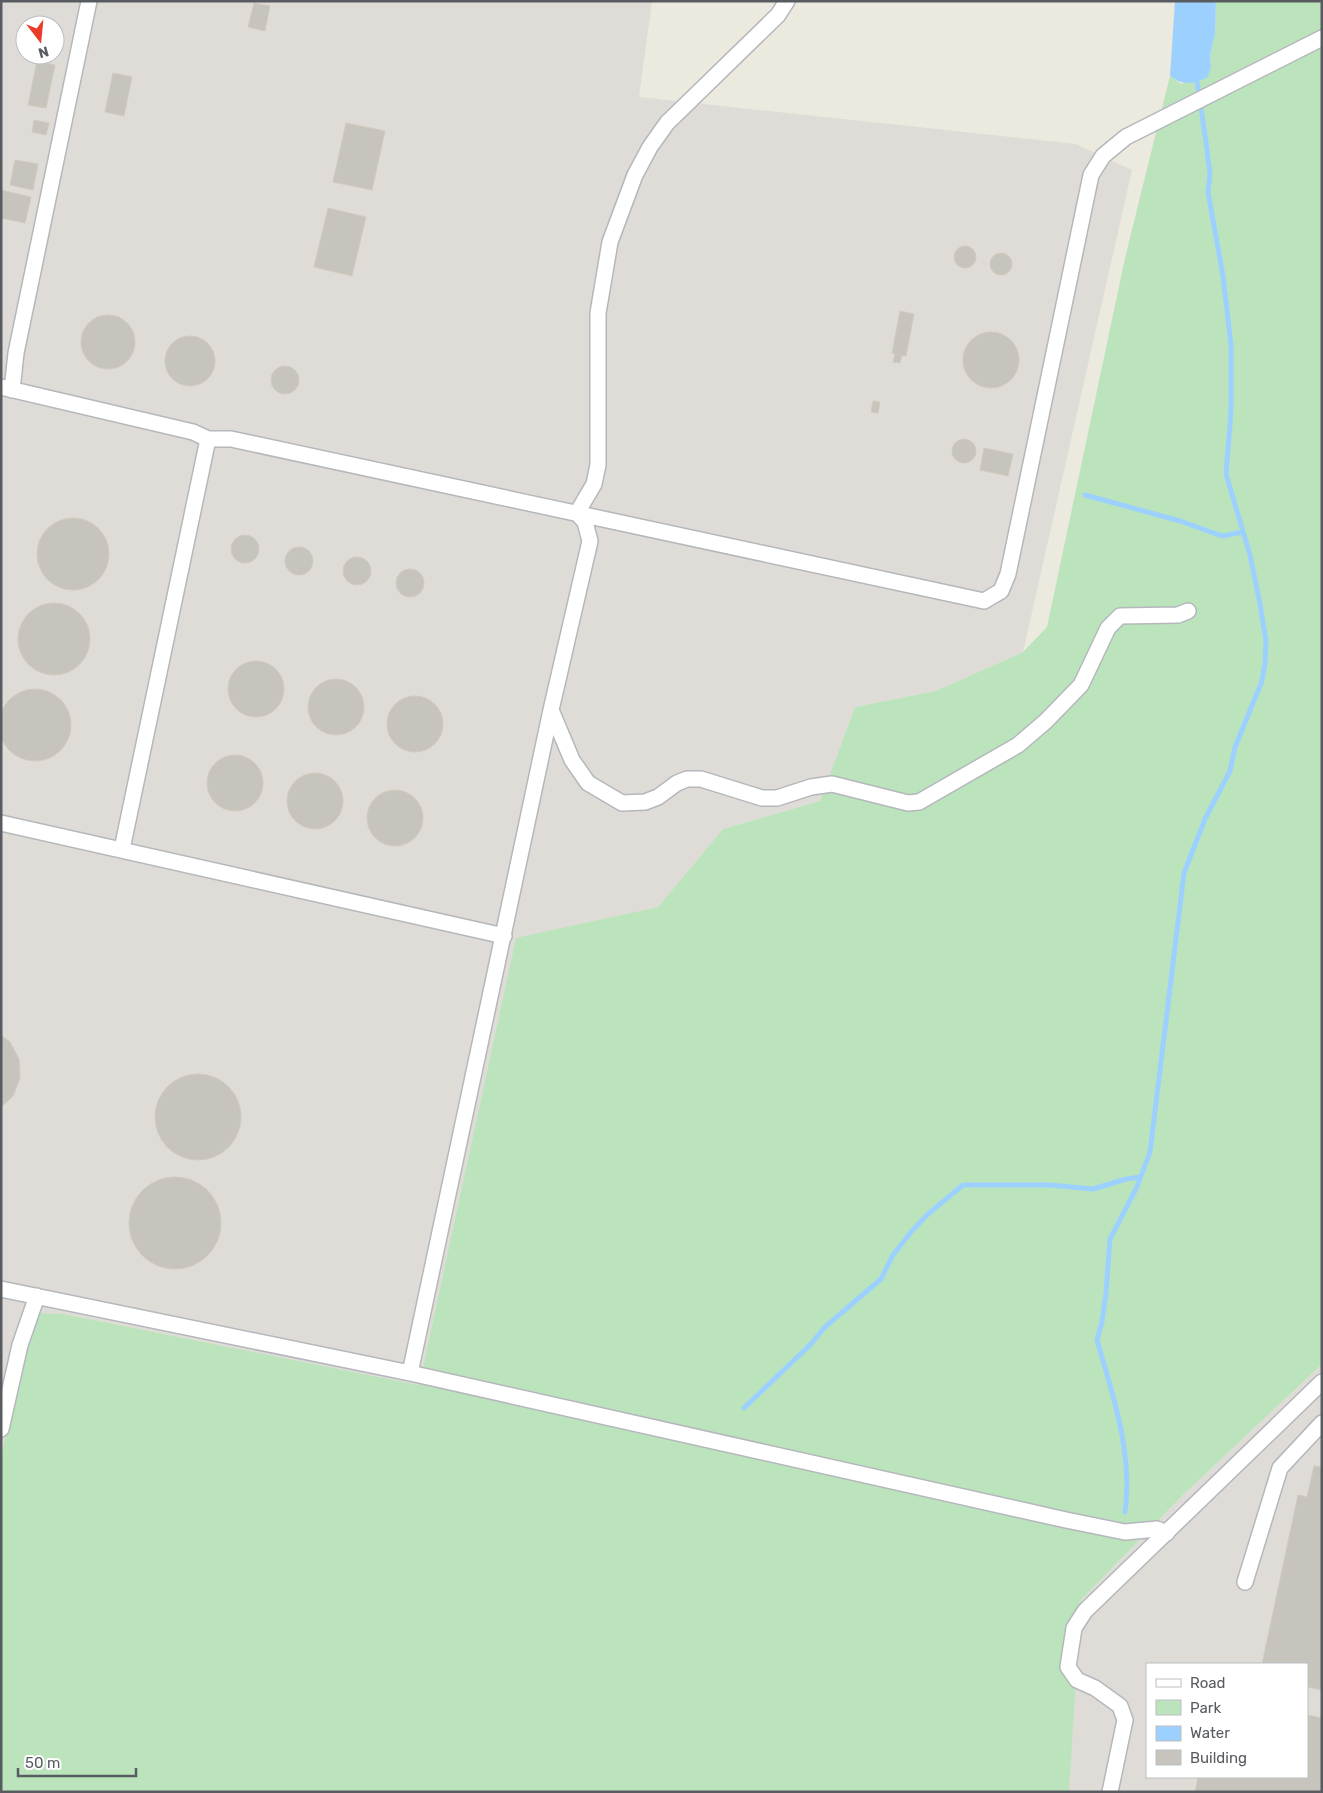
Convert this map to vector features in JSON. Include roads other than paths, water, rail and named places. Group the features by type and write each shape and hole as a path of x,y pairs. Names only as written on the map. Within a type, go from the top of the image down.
{"street":[{"path":"90,1 16,354 7,388 193,432 208,438 231,439 984,601 1001,591 1008,574 1092,176 1103,156 1126,137 1322,38"},
{"path":"577,512 594,484 598,465 598,313 602,283 610,242 635,175 650,146 667,123 778,15 787,1"},
{"path":"122,849 208,438"},
{"path":"410,1373 551,710 590,540 585,522 577,512"},
{"path":"551,710 572,760 588,783 622,803 645,802 658,797 687,779 701,779 762,798 777,798 811,787 832,784 908,804 919,802 1018,745 1046,722 1081,685 1108,628 1120,616 1188,612"},
{"path":"1,823 504,936"},
{"path":"1,1288 410,1373 1066,1520 1125,1532 1156,1529 1167,1532"},
{"path":"1,1429 20,1345 37,1296"},
{"path":"1110,1792 1125,1720 1120,1706 1095,1688 1077,1680 1068,1667 1074,1628 1085,1611 1322,1382"},
{"path":"1245,1582 1280,1468 1322,1423"}],"water":[{"path":"1175,1 1216,1 1215,34 1210,55 1211,67 1207,78 1196,82 1184,83 1170,76"}],"waterway":[{"path":"1125,1512 1127,1490 1124,1446 1115,1403 1097,1340 1102,1322 1106,1293 1110,1239 1137,1187 1150,1152 1184,873 1205,819 1230,771 1235,747 1262,681 1265,663 1266,641 1250,555 1226,474 1231,412 1231,345 1223,276 1208,192 1210,174 1197,81"},
{"path":"1085,495 1180,521 1222,536 1243,532"},
{"path":"744,1408 810,1345 825,1327 881,1279 893,1255 911,1232 928,1214 963,1185 1050,1185 1093,1189 1126,1179 1140,1177"}]}
